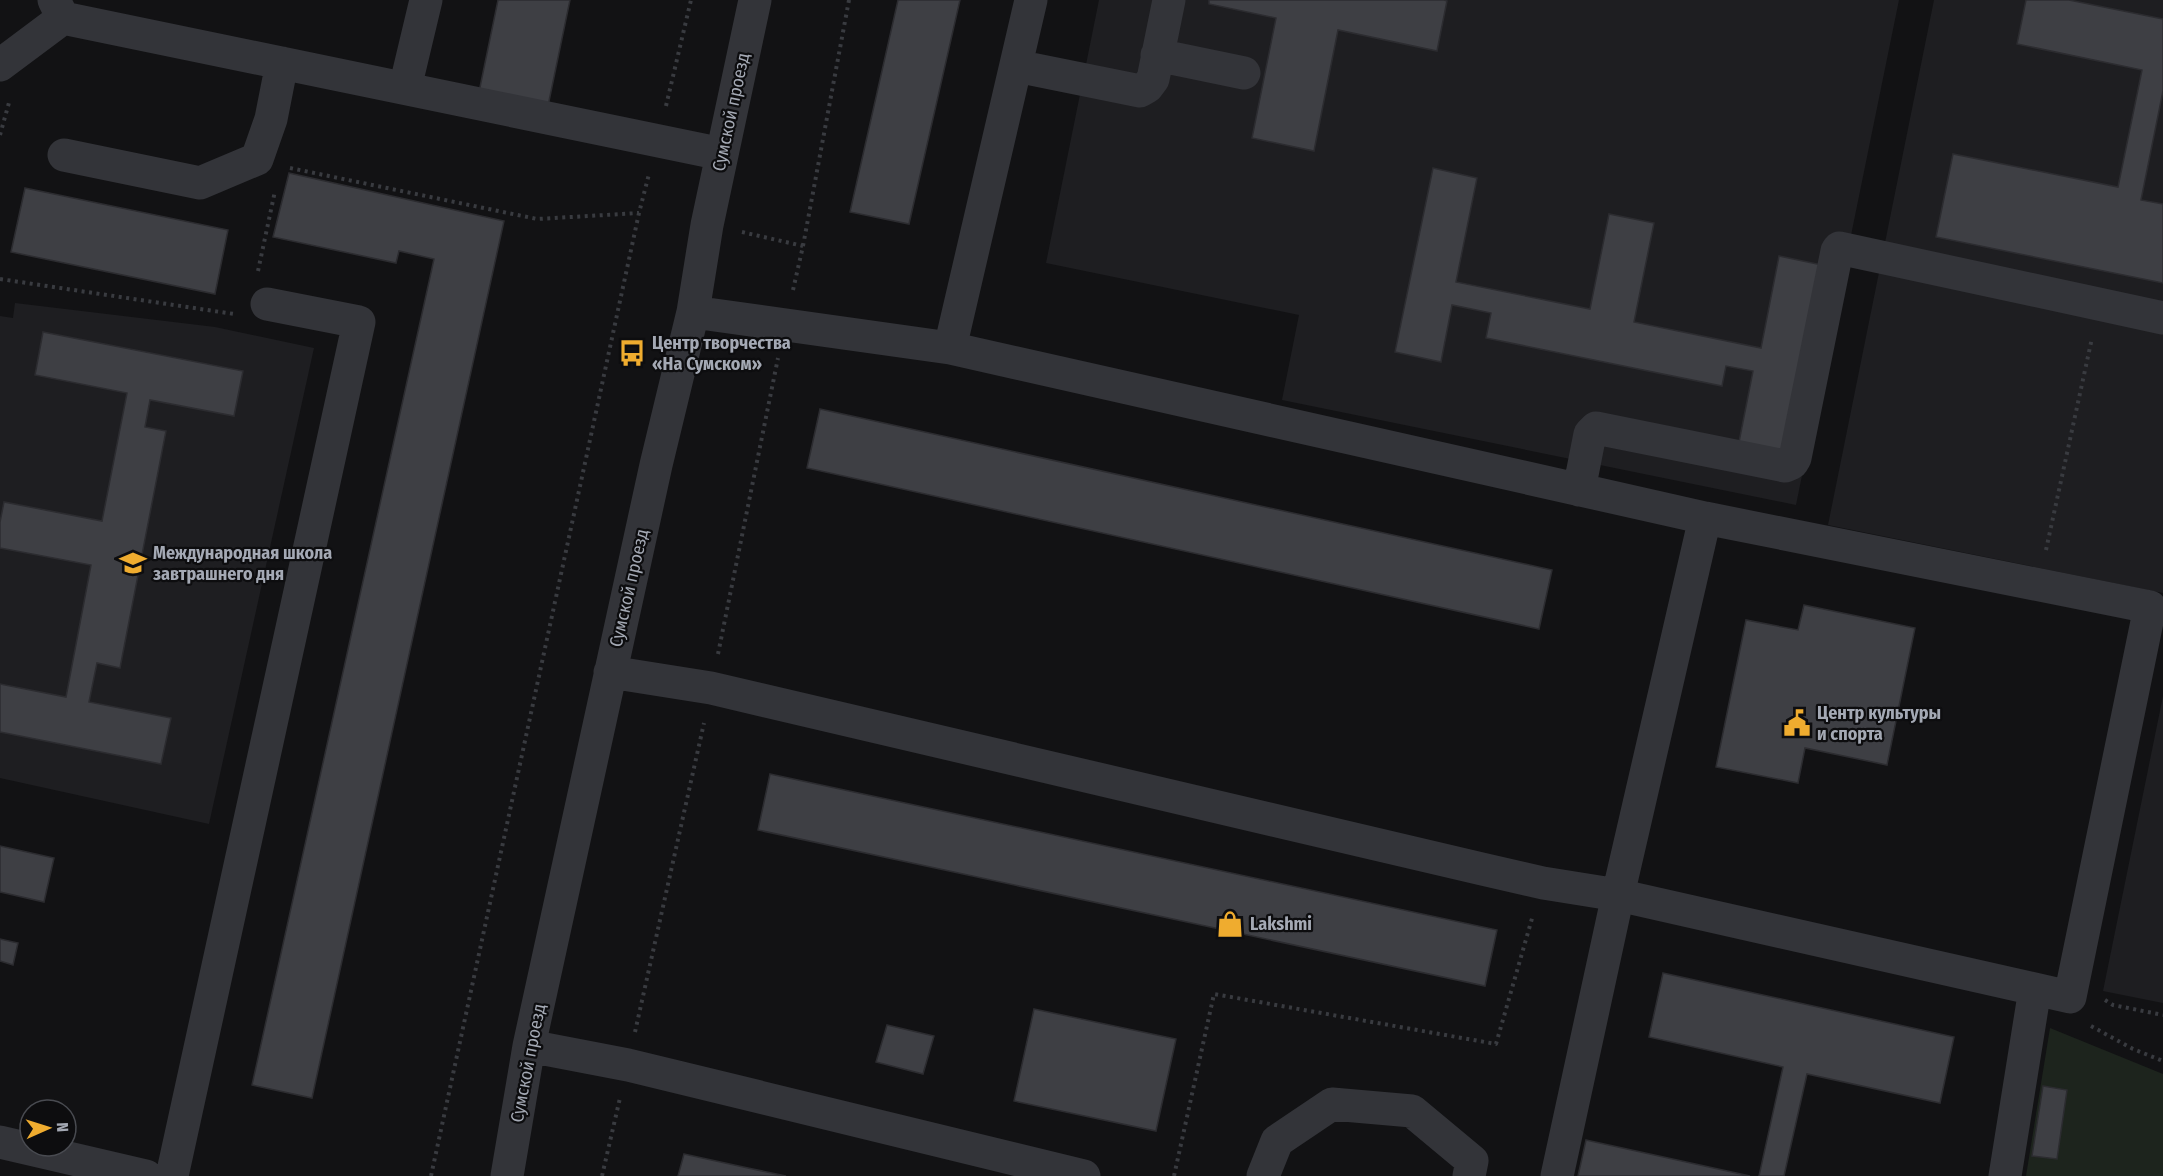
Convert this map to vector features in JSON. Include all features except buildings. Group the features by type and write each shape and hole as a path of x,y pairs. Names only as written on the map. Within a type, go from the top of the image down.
{"street":[{"path":"405,88 426,0"},
{"name":"Сумской проезд","path":"507,1176 529,1046 610,672 693,312 722,154 755,0"},
{"path":"950,348 1031,0"},
{"path":"1016,66 1140,91 1147,87 1153,79 1168,0"},
{"path":"0,65 59,9 282,63 722,154"},
{"path":"1157,55 1245,73"},
{"path":"64,155 200,183 210,179 257,159 271,119 282,63"},
{"path":"1579,490 1590,434 1596,428 1785,466 1792,463 1795,458 1839,248 2163,318"},
{"path":"172,1176 359,322 267,304"},
{"path":"610,672 711,688 1543,883 1618,895 2035,989 2072,989 2150,608 1705,518 950,348 693,312"},
{"path":"1557,1176 1618,895 1705,518"},
{"path":"2005,1176 2035,989"},
{"path":"529,1046 628,1065 1084,1176"},
{"path":"1263,1176 1277,1141 1332,1104 1412,1112 1472,1161 1469,1176"},
{"path":"0,1142 146,1176"}],"path":[{"path":"602,1176 711,688 784,324 803,246 849,0"},
{"path":"281,166 537,219 639,213 431,1176"},
{"path":"257,274 276,189"},
{"path":"738,232 803,246"},
{"path":"0,279 250,317 267,304"},
{"path":"2038,585 2100,304"},
{"path":"1174,1176 1214,994 1496,1044 1543,883"},
{"path":"2072,989 2114,1005 2163,1015"},
{"path":"2072,989 2085,1022 2133,1049 2163,1061"}],"shaded area":[{"path":"1099,0 1899,0 1796,505 1282,400 1299,315 1046,263"},
{"path":"1934,0 2163,0 2163,593 1828,525"},
{"name":"Международная школа завтрашнего дня","path":"15,303 215,327 314,348 209,824 0,778 0,316 13,318"},
{"path":"2163,696 2163,1003 2103,991"},
{"path":"2050,1028 2163,1074 2163,1176 2026,1176"}],"place":[{"name":"Центр творчества «На Сумском»","path":"632,353"},
{"name":"Международная школа завтрашнего дня","path":"133,563"},
{"name":"Центр культуры и спорта","path":"1797,723"},
{"name":"Lakshmi","path":"1230,924"}]}
